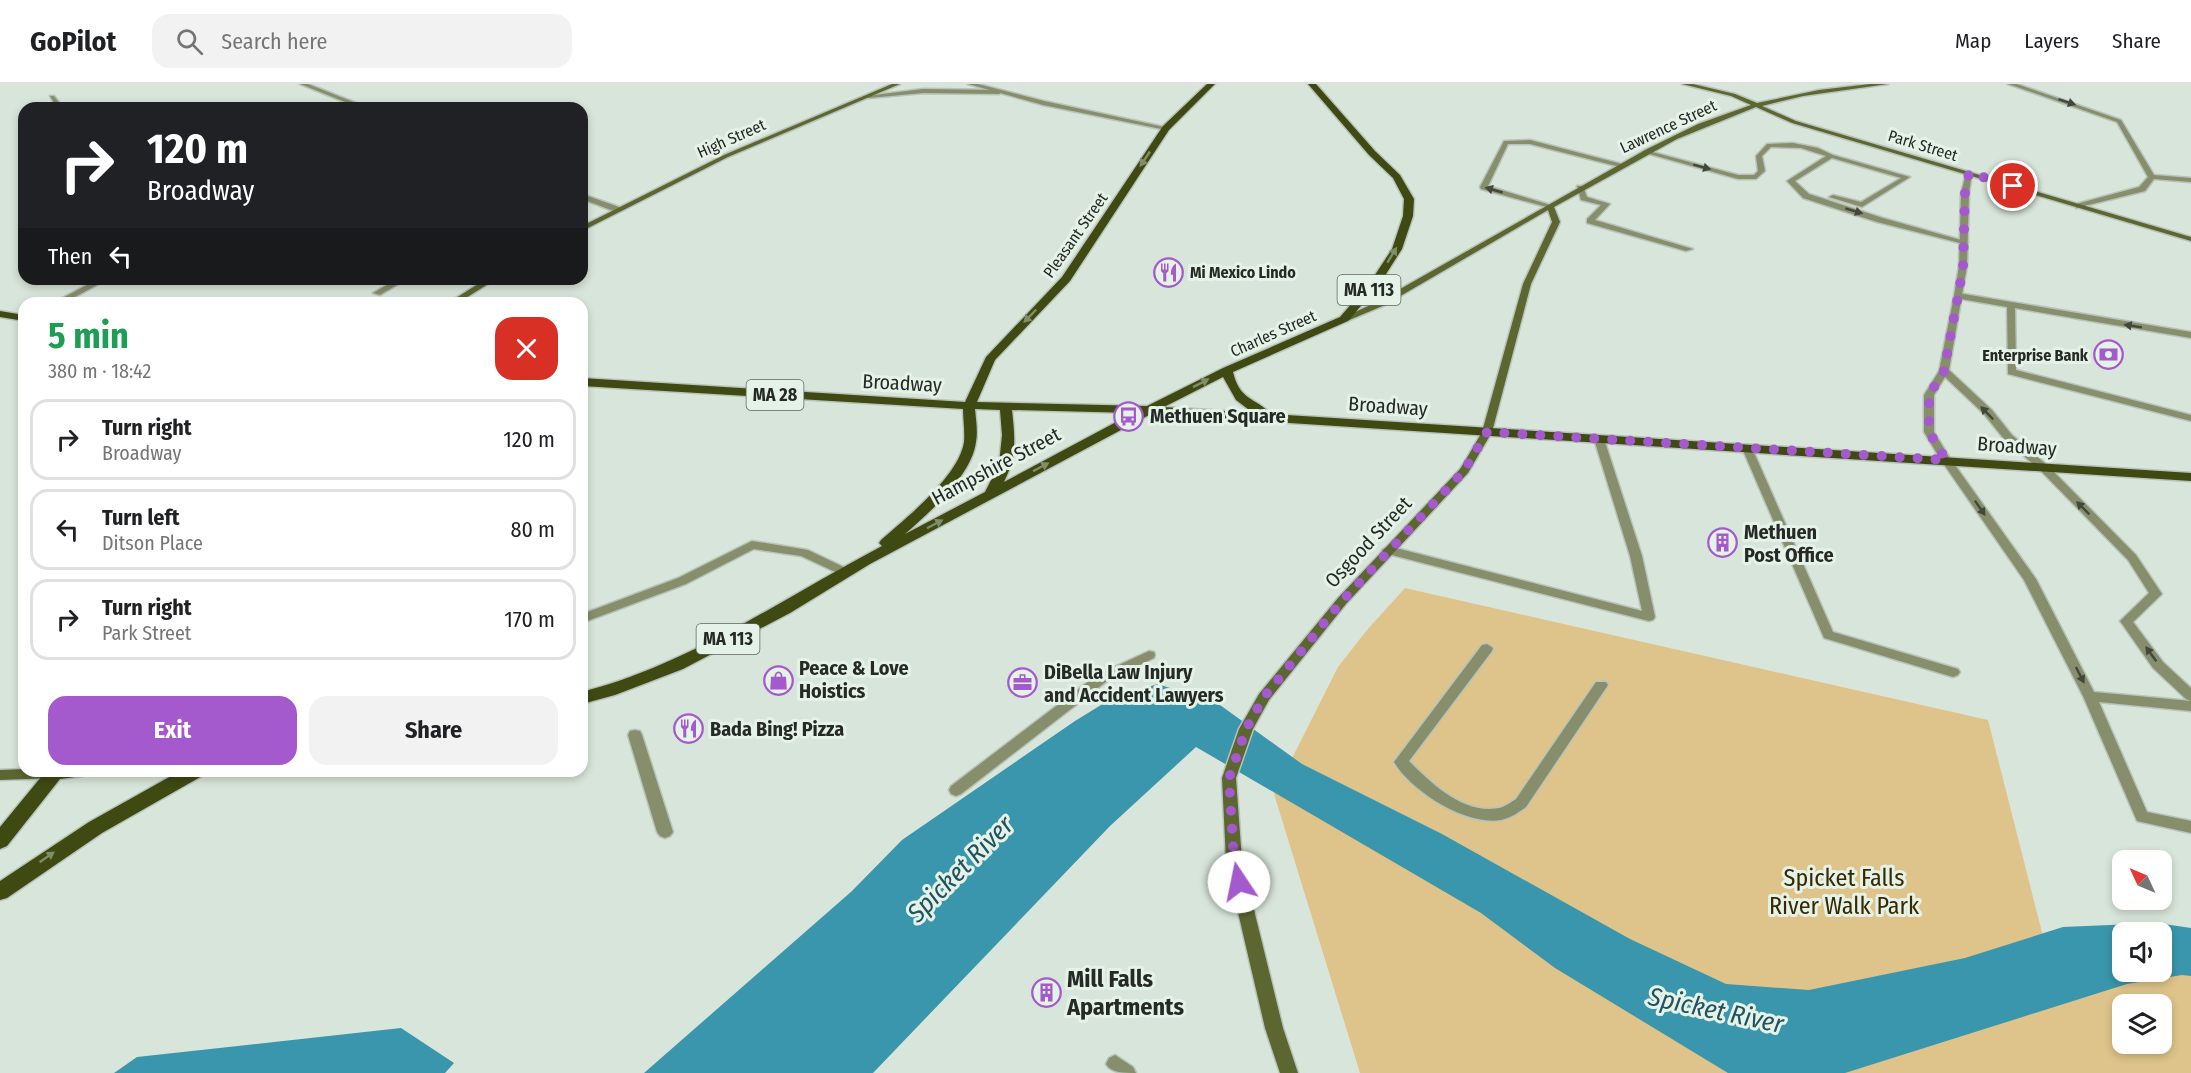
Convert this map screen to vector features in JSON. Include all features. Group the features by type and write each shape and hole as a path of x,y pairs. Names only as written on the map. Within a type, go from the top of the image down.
{"main road":[{"name":"High Street","path":"588,226 726,156 895,84"},
{"name":"Pleasant Street","path":"969,406 990,359 1066,279 1166,128 1211,84"},
{"name":"Charles Street","path":"1149,410 1227,370 1344,319 1375,283 1397,249 1408,216 1409,199 1397,177 1372,153 1312,84"},
{"name":"Park Street","path":"1685,84 1721,92 1794,122 2191,239"},
{"name":"Lawrence Street","path":"1578,190 1620,165 1706,123 1757,105 1816,93 1885,84"},
{"path":"1344,319 1382,303 1578,190"},
{"name":"Osgood Street","path":"1289,1073 1274,1028 1234,861 1229,778 1246,729 1264,697 1342,601 1464,471 1487,432 1527,284 1556,222 1550,206"},
{"path":"462,297 482,285"},
{"path":"0,314 18,317"},
{"path":"1227,370 1229,382 1250,408 1274,418"},
{"name":"Broadway","path":"588,382 1006,408 1149,410 2191,477"},
{"name":"Hampshire Street","path":"865,561 930,505 961,465 970,443 969,406"},
{"path":"990,495 1006,464 1008,435 1006,408"},
{"name":"Hampshire Street","path":"588,696 609,691 677,665 785,609 865,561 1149,410"},
{"path":"0,775 18,774"},
{"path":"0,841 53,777"},
{"path":"0,892 84,833 145,796 184,777"}],"street":[{"path":"303,84 350,102"},
{"path":"971,84 1043,103 1166,128"},
{"path":"2011,84 2119,120 2152,177"},
{"path":"869,96 923,91 999,92"},
{"path":"52,97 56,102"},
{"path":"1550,206 1484,187 1506,142 1530,142 1620,165"},
{"path":"1645,152 1738,177 1756,177 1762,171 1759,156 1769,145 1794,144 1819,148 1832,156 1907,177 1863,204 1797,187"},
{"path":"1832,156 1791,181 1806,196 1880,220 1964,242"},
{"path":"1969,173 1965,193 1964,242 1958,296 1944,371 1929,395 1929,432 1946,460 2030,579 2090,696 2142,817 2191,827"},
{"path":"2152,177 2191,180"},
{"path":"2079,206 2142,189 2152,177"},
{"path":"1578,190 1584,198 1606,204 1590,221 1689,249"},
{"path":"588,198 619,210"},
{"path":"69,297 92,285"},
{"path":"377,293 392,285"},
{"path":"1958,296 2191,335"},
{"path":"2011,306 2011,372 2191,418"},
{"path":"1944,371 1988,412 2008,437 2044,468 2132,558 2156,594 2126,621 2158,665 2191,696"},
{"path":"1388,550 1649,617 1636,556 1599,439"},
{"path":"1747,448 1828,635 1953,672"},
{"path":"588,617 682,581 752,545 804,553 846,573"},
{"path":"1487,648 1401,762 1425,786 1466,812 1502,814 1521,804 1601,685"},
{"path":"956,790 1102,678 1149,655"},
{"path":"2090,696 2191,706"},
{"path":"635,735 665,832"}],"green space":[{"name":"Spicket Falls River Walk Park","path":"1405,588 1988,720 2049,960 2112,970 2112,982 2172,982 2172,965 2191,952 2191,1073 1360,1073 1274,794 1338,667 1367,630"}],"water":[{"name":"Spicket River","path":"1158,684 1220,705 1302,764 1442,834 1630,939 1726,984 1809,990 1965,958 2063,927 2112,925 2112,982 2139,982 1845,1073 1728,1073 1555,968 1481,913 1196,747 1110,826 873,1073 644,1073 852,891 902,840 1075,721 1114,697"},
{"path":"2172,925 2191,928 2191,976 2172,977"},
{"path":"401,1028 454,1063 445,1073 114,1073 137,1057"}],"place":[{"name":"Mi Mexico Lindo","path":"1169,272"},
{"name":"Enterprise Bank","path":"2109,355"},
{"name":"Methuen Square","path":"1129,416"},
{"name":"Methuen Post Office","path":"1723,543"},
{"name":"Peace & Love Hoistics","path":"778,680"},
{"name":"DiBella Law Injury and Accident Lawyers","path":"1023,683"},
{"name":"Bada Bing! Pizza","path":"689,729"},
{"name":"Mill Falls Apartments","path":"1046,993"}],"route":[{"path":"1239,882 1234,861 1229,778 1246,729 1264,697 1304,646 1388,550 1464,471 1487,432 1946,460 1929,432 1929,395 1944,371 1958,296 1963,267 1965,193 1969,173 2013,186"}]}
